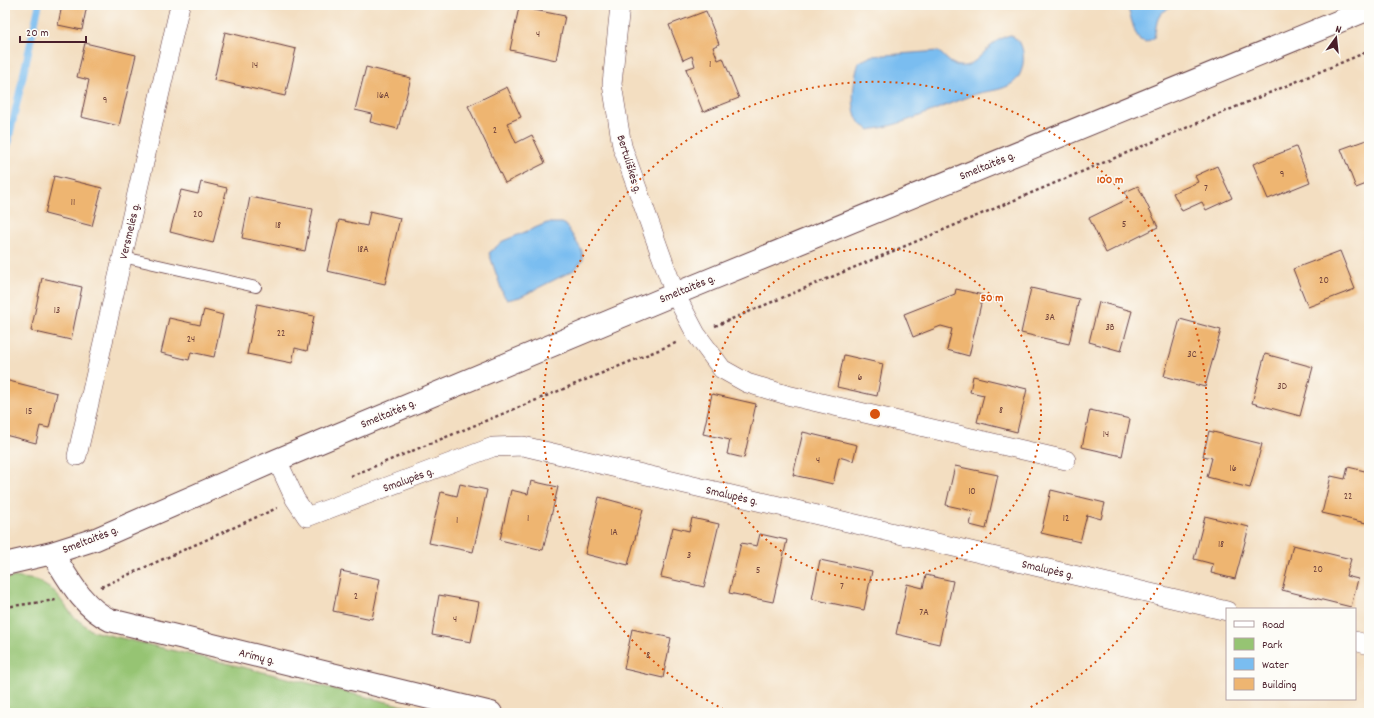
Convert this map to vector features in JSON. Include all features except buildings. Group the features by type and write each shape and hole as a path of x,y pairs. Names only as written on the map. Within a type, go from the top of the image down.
{"main road":[{"name":"Smeltaitės g.","path":"5,564 52,554 96,539 277,460 675,294 1369,9"},
{"name":"Arimų g.","path":"52,554 80,596 100,616 110,620 491,713"}],"street":[{"name":"Versmelės g.","path":"76,456 180,5"},
{"name":"Bertuliškės g.","path":"620,5 612,84 622,146 675,294"},
{"path":"675,294 696,334 710,356 722,369 747,383 788,395 1066,460"},
{"name":"Smalupės g.","path":"277,460 295,499 307,517 493,447 523,446 1226,611"},
{"path":"1356,641 1369,645"}],"lane":[{"path":"123,257 256,287"}],"green space":[{"path":"15,577 36,580 54,591 73,616 92,631 433,713 5,713 5,579"}],"water":[{"path":"1127,5 1177,5 1162,13 1157,20 1154,38 1146,42 1140,40 1135,32"},
{"path":"1011,35 1020,43 1023,53 1023,64 1020,74 1014,82 1004,88 978,93 909,120 883,128 869,130 859,122 854,109 853,92 859,62 872,56 939,51 950,62 960,66 968,65 976,60 992,45"},
{"path":"547,223 562,223 566,225 582,251 583,260 574,270 520,297 507,300 503,294 489,253 503,241"}],"waterway":[{"path":"5,156 39,5"}]}
